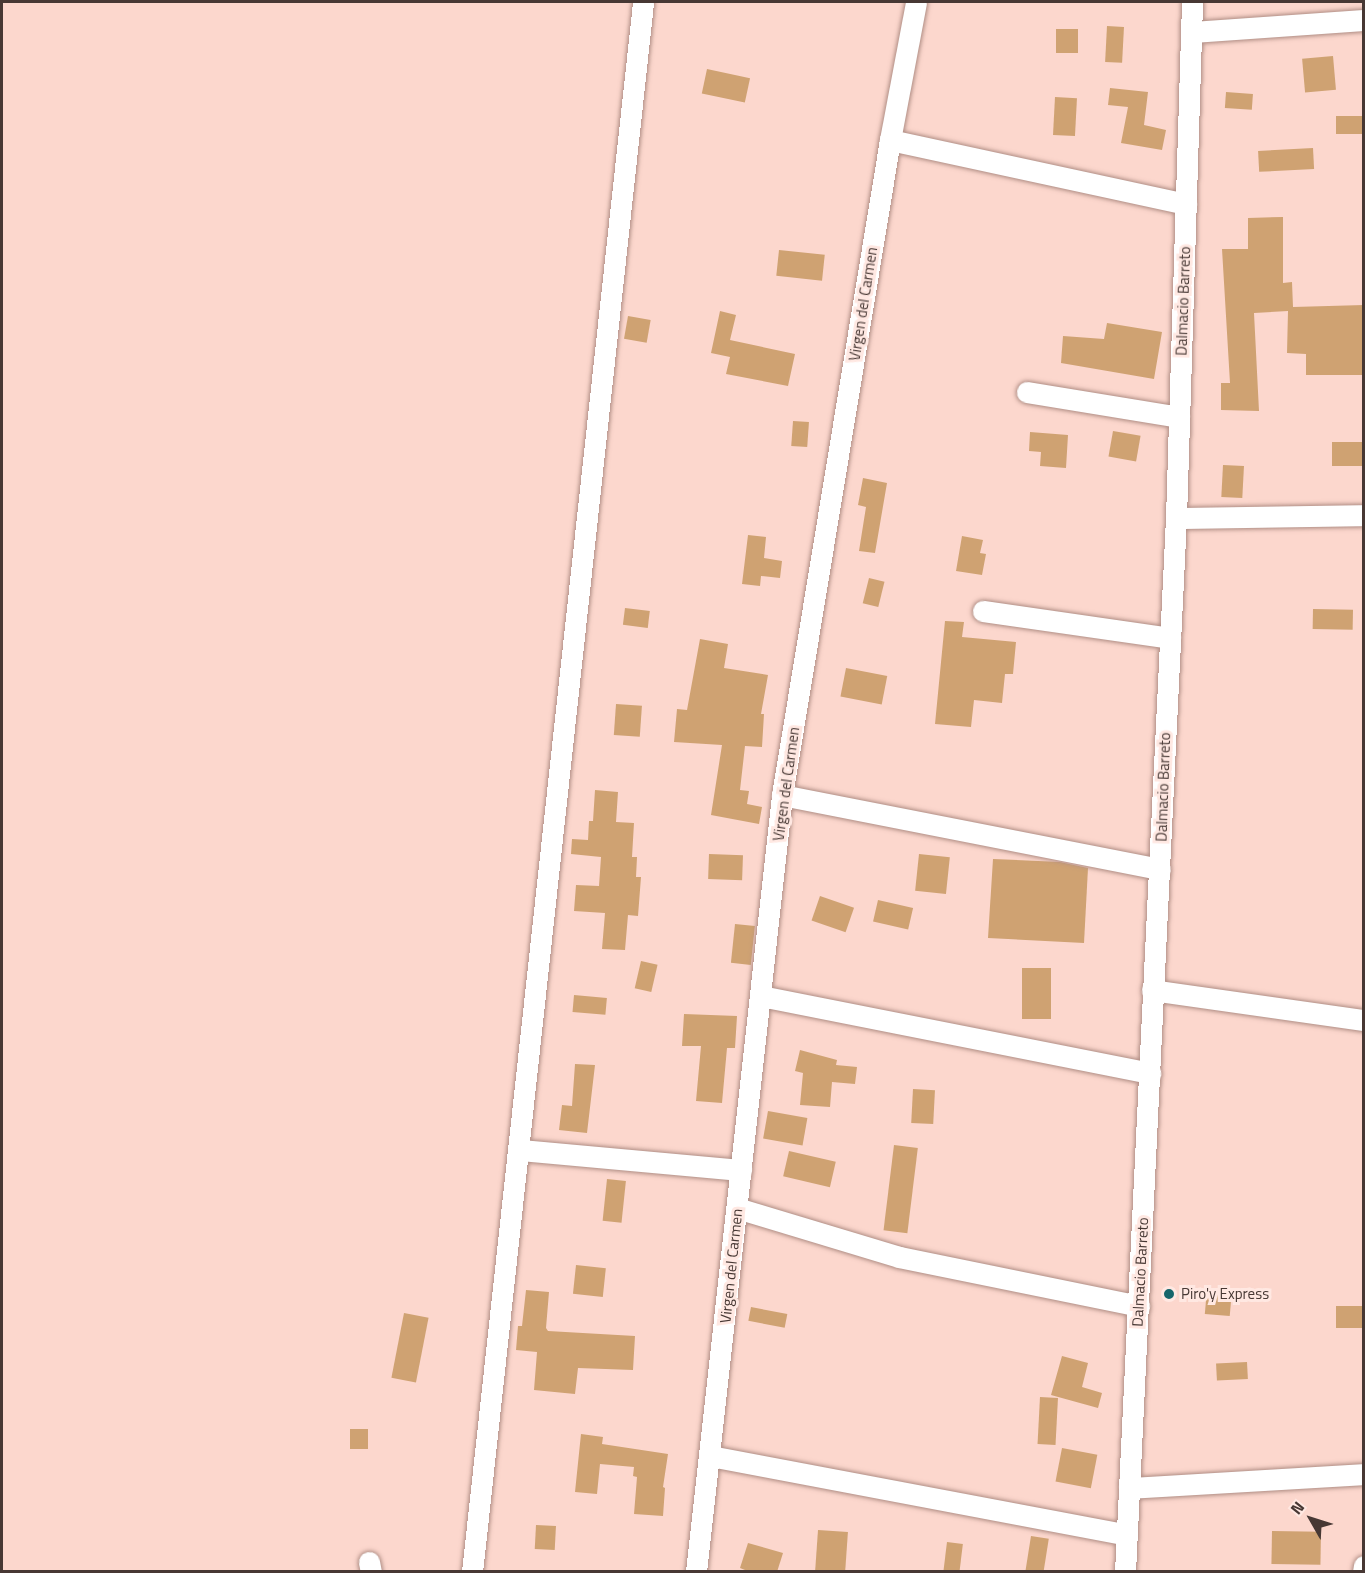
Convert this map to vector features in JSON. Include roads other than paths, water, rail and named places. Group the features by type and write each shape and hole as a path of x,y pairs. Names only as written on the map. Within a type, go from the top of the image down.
{"street":[{"path":"472,1572 520,1150 643,2"},
{"name":"Virgen del Carmen","path":"696,1572 782,795 890,140 916,2"},
{"name":"Dalmacio Barreto","path":"1125,1572 1176,518 1192,2"},
{"path":"1192,32 1364,20"},
{"path":"890,140 1186,204"},
{"path":"1028,392 1179,417"},
{"path":"1176,518 1364,515"},
{"path":"983,610 1170,638"},
{"path":"782,795 1160,868"},
{"path":"1152,990 1364,1020"},
{"path":"760,996 1150,1073"},
{"path":"520,1150 741,1170"},
{"path":"737,1208 899,1257 1138,1306"},
{"path":"710,1456 1127,1535"},
{"path":"1129,1488 1364,1474"},
{"path":"1363,1572 1364,1566"}],"place":[{"name":"Piro'y Express","path":"1169,1294"}]}
